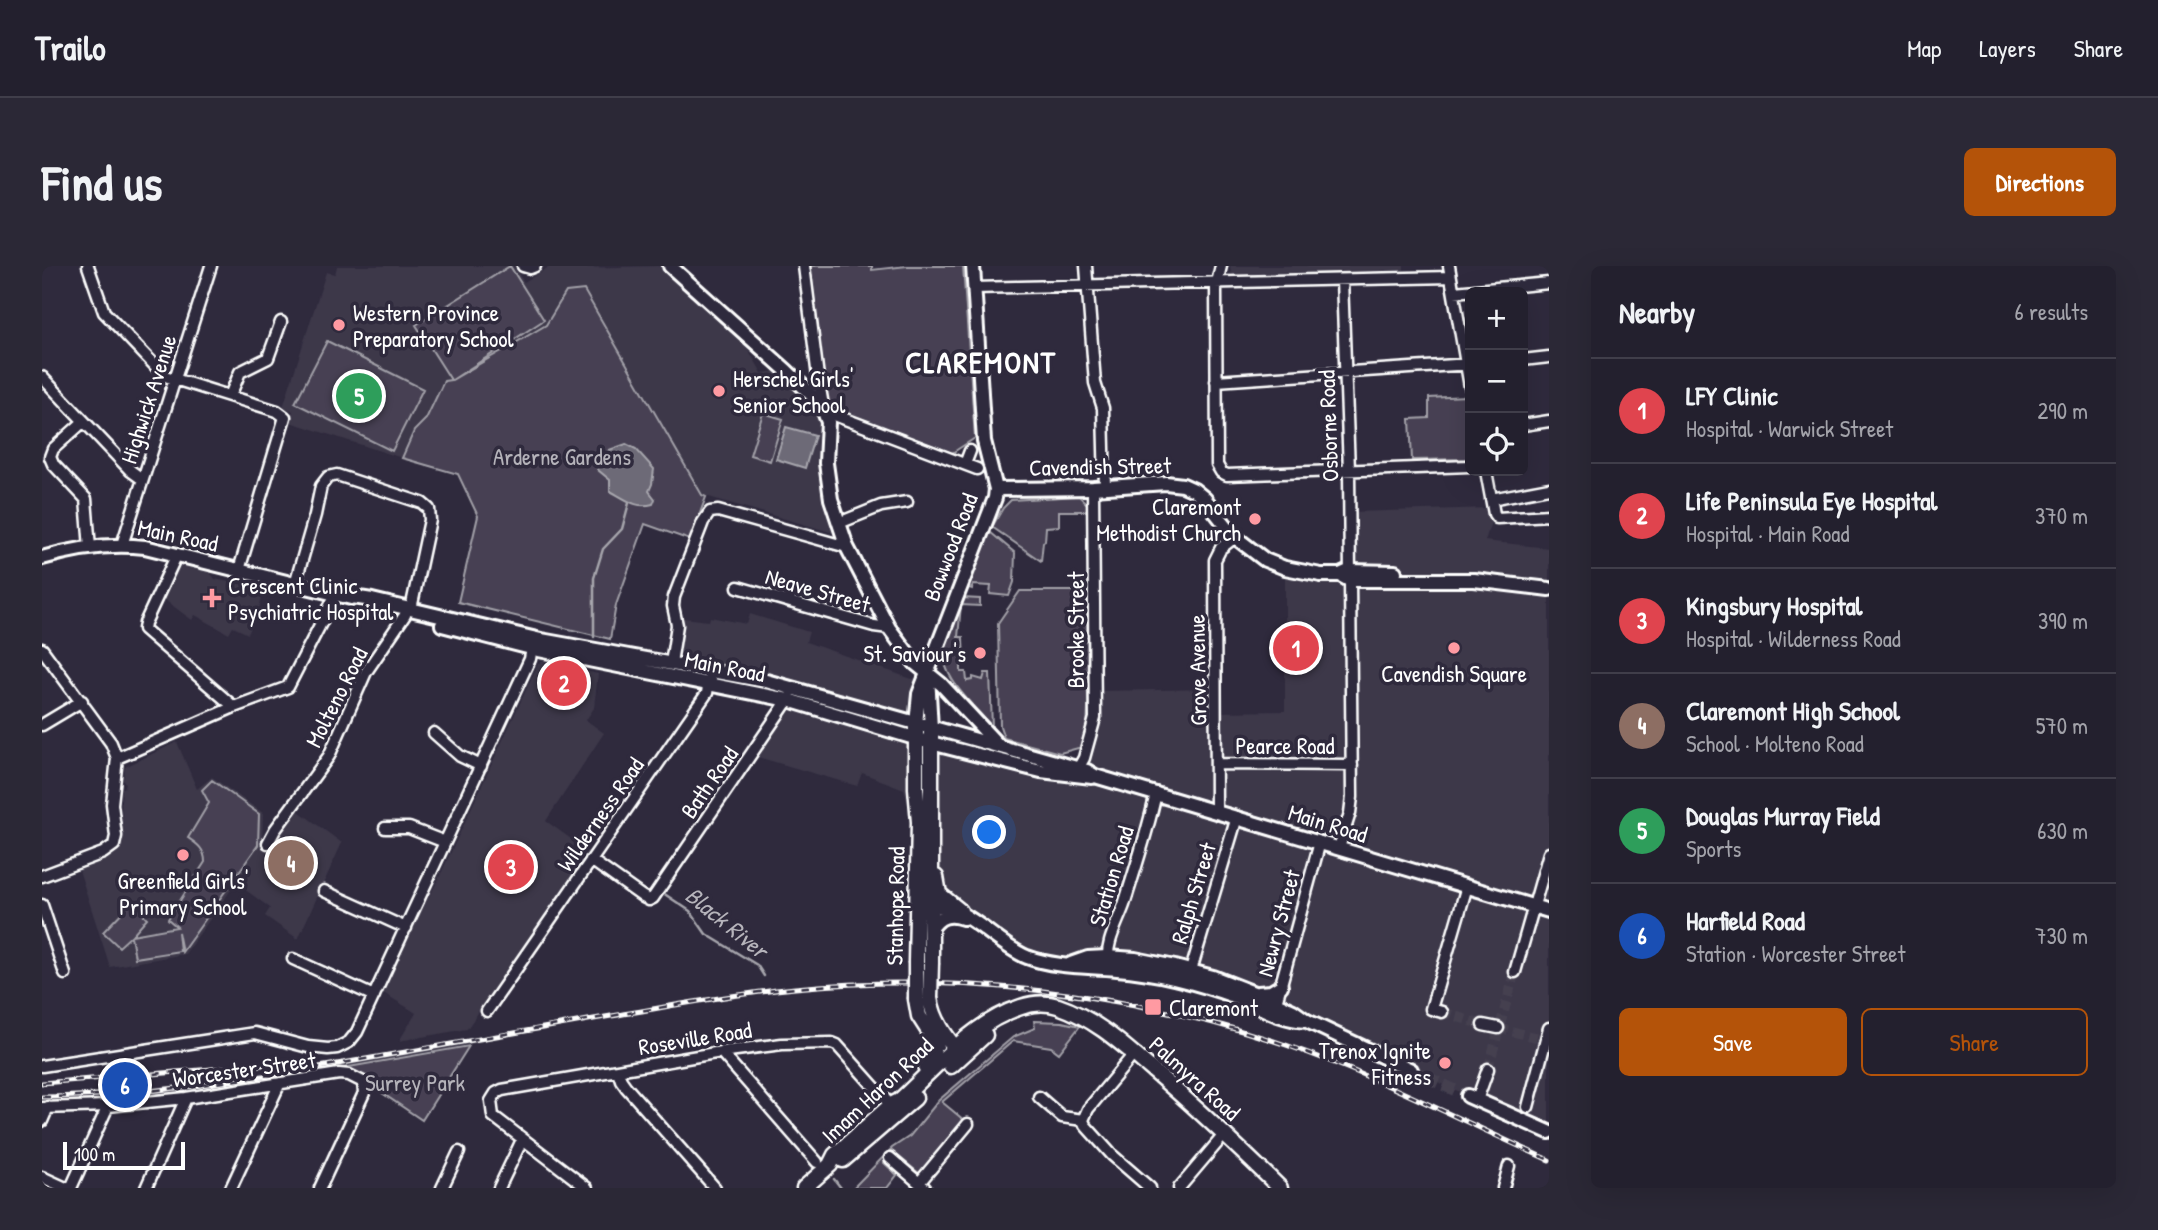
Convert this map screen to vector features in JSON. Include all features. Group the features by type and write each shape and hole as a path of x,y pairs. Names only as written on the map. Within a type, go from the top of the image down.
{"main road":[{"name":"Stanhope Road","path":"915,731 923,998 919,1016 931,1037 954,1056"},
{"name":"Stanhope Road","path":"921,961 931,929 931,736"},
{"path":"930,845 937,890 965,915"},
{"path":"921,961 924,914 930,907"},
{"name":"Stanhope Road","path":"923,998 932,1008 954,1056"},
{"name":"Palmyra Road","path":"954,1056 998,1018 1031,1005 1049,1003 1072,1012 1103,1029 1134,1054 1280,1188"},
{"path":"954,1056 1012,1020 1031,1014 1072,1012"},
{"path":"889,1103 933,1062 935,1052 931,1037"},
{"name":"Imam Haron Road","path":"804,1188 824,1163 889,1103 900,1101 954,1056"},
{"name":"Imam Haron Road","path":"824,1163 841,1162 863,1144 954,1056"}],"street":[{"path":"88,266 104,312 162,373 174,380 277,411 285,417 239,570"},
{"name":"Highwick Avenue","path":"122,545 211,266"},
{"path":"523,266 535,266"},
{"path":"670,266 806,388 824,411 977,469"},
{"path":"804,266 818,377 828,422 827,475 848,547 889,628 911,658 942,684 1001,747"},
{"name":"Bowwood Road","path":"915,731 919,694 995,498 996,489 984,441 973,266"},
{"name":"Brooke Street","path":"1077,772 1092,734 1094,718 1103,416 1095,383 1086,266"},
{"path":"1221,266 1217,282 1218,470 1227,475 1465,466"},
{"path":"974,288 1342,280 1450,272 1465,350"},
{"name":"Osborne Road","path":"1339,848 1351,805 1352,765 1346,576 1349,470 1342,280"},
{"path":"1454,292 1549,283"},
{"path":"230,396 238,375 268,358 281,322"},
{"path":"1528,359 1549,357"},
{"path":"1216,381 1465,365"},
{"path":"42,377 131,471 142,479"},
{"path":"1528,424 1549,421"},
{"path":"83,422 53,449 50,457 53,464 86,499 90,548"},
{"path":"965,464 970,451"},
{"path":"1487,476 1494,514 1500,518 1549,515"},
{"path":"295,584 321,485 328,477 344,477 422,503 429,509 430,520 408,612"},
{"name":"Cavendish Street","path":"996,489 1099,488 1166,483 1189,487 1205,499 1235,537 1275,565 1310,574 1474,580 1549,589"},
{"path":"1492,499 1549,488"},
{"path":"839,523 881,506 907,502"},
{"path":"671,663 676,635 674,597 703,522 710,512 720,511 848,547"},
{"name":"Grove Avenue","path":"1216,811 1215,560 1221,548 1235,537"},
{"name":"Main Road","path":"42,558 90,548 122,545 145,547 341,595 372,600 408,612 532,643 709,683 791,694"},
{"path":"177,554 144,629 234,707"},
{"name":"Cavendish Street","path":"1346,576 1476,573 1549,581"},
{"name":"Neave Street","path":"738,587 889,628"},
{"path":"117,758 234,707 288,687 341,595"},
{"name":"Molteno Road","path":"268,843 329,755 366,672 408,612"},
{"path":"42,1066 255,1033 318,1049 337,1048 354,1038 530,659 532,643"},
{"name":"Main Road","path":"532,643 711,670 1041,771 1077,772"},
{"path":"42,649 111,743 117,758 112,804 117,836 114,845 103,853 42,876"},
{"name":"Wilderness Road","path":"487,1011 707,693 711,670"},
{"name":"Bowwood Road","path":"928,674 931,736"},
{"name":"Bath Road","path":"591,860 646,899 653,898 791,694"},
{"path":"42,724 82,701"},
{"path":"433,733 460,756 481,766"},
{"name":"Main Road","path":"931,736 1001,747 1077,772 1156,793 1549,911"},
{"name":"Pearce Road","path":"1217,764 1352,765"},
{"name":"Station Road","path":"1111,963 1156,793"},
{"name":"Ralph Street","path":"1189,976 1237,817"},
{"path":"385,828 409,828 445,842"},
{"name":"Newry Street","path":"1274,1008 1320,842"},
{"path":"1515,972 1549,853"},
{"path":"1442,1012 1431,1009 1467,886"},
{"path":"324,891 406,928"},
{"path":"42,905 65,974"},
{"path":"930,907 945,906 965,915 1004,945 1026,956 1055,964 1071,965 1088,958 1111,963 1135,959 1189,976 1236,997 1274,1008"},
{"path":"931,929 938,920 948,915 965,915"},
{"path":"293,959 374,996"},
{"path":"1189,976 1213,977 1254,993 1291,1020 1307,1021 1411,1070"},
{"path":"1254,993 1271,992 1281,986"},
{"path":"1483,1025 1498,1028"},
{"path":"1528,1107 1543,1039 1549,1028"},
{"name":"Roseville Road","path":"522,1140 493,1116 491,1101 499,1091 782,1044 835,1044 889,1103"},
{"path":"722,1052 824,1163"},
{"path":"1134,1054 1088,1109 1083,1120 1084,1125 1112,1155 1150,1188"},
{"path":"1488,1069 1473,1098 1549,1132"},
{"path":"618,1071 626,1087 715,1188"},
{"name":"Worcester Street","path":"45,1108 107,1106 186,1098 343,1074 361,1080 364,1093 320,1188"},
{"path":"232,1188 279,1085"},
{"path":"1039,1097 1062,1116 1083,1120"},
{"path":"146,1188 186,1098"},
{"path":"42,1177 69,1188 107,1106"},
{"path":"42,1121 45,1108"},
{"path":"890,1158 922,1186 968,1124"},
{"path":"1179,1188 1224,1135"},
{"path":"499,1188 522,1140 587,1188"},
{"path":"442,1188 459,1152"},
{"path":"1503,1188 1509,1166"}],"shaded area":[{"name":"Herschel Girls' Senior School","path":"337,266 513,266 524,282 551,266 660,266 744,342 762,373 775,371 813,407 820,427 818,472 822,496 834,533 702,495 584,290 566,293 546,325 455,380 444,381 426,419 414,431 402,458 290,422 293,411 283,407 326,272 335,274"},
{"path":"1230,266 1404,266 1404,270 1239,277 1231,273"},
{"path":"786,427 815,435 805,468 776,459"},
{"path":"626,444 636,449 654,469 649,491 655,499 653,504 636,504 610,491 610,480 598,470 599,465 609,459 609,450"},
{"path":"1493,508 1500,518 1491,522 1485,541 1549,548 1549,1132 1411,1070 1254,993 1039,961 938,906 930,800 910,813 904,789 862,773 857,786 751,755 794,689 671,663 676,617 709,621 710,617 747,624 750,614 809,632 806,642 912,679 928,674 931,729 1079,768 1084,758 1095,691 1217,689 1217,712 1285,711 1285,568 1349,571 1350,512"},
{"name":"Crescent Clinic Psychiatric Hospital","path":"178,563 209,571 215,579 264,589 258,613 248,634 233,627 229,634 195,615 192,620 162,598"},
{"path":"543,661 598,674 594,708 586,720 604,733 546,821 588,851 467,1029 399,1041 416,1013 382,992 437,882 538,664"},
{"name":"Greenfield Girls' Primary School","path":"177,742 197,789 212,777 263,813 262,846 296,809 342,843 298,939 265,916 270,908 236,883 185,954 110,967 78,867 116,853 123,841 121,801 122,788 126,783 123,781 125,767"}],"green space":[{"name":"Arderne Gardens","path":"510,266 544,320 452,380 546,325 566,292 584,290 702,495 706,497 690,540 645,524 616,605 610,639 458,602 478,516 458,474 402,458 414,431 426,419 444,381 451,380 416,325"},
{"path":"810,266 872,266 872,270 907,266 963,266 975,438 952,453 840,411 827,401"},
{"path":"327,341 423,389 392,451 295,403"},
{"path":"1465,396 1465,459 1412,460 1410,419 1429,418 1429,398"},
{"path":"763,413 783,419 770,461 750,455"},
{"path":"1079,496 1087,504 1087,511 1059,511 1059,526 1046,527 1041,561 992,527 1011,500"},
{"path":"990,532 1015,553 1014,582 1009,596 990,594 991,586 973,585 972,589 966,587"},
{"path":"1020,591 1087,591 1088,708 1082,747 1060,753 1004,738 1000,726 998,623"},
{"path":"962,598 980,599 980,606 961,605 958,637 963,637 964,664 961,664 961,672 966,672 967,681 973,680 973,677 983,680 985,673 990,673 992,727 951,678 943,656 947,632"},
{"path":"212,780 259,814 258,845 182,952 178,932 180,951 135,958 131,936 119,947 103,932 131,903 147,918 132,935 177,927 168,919 205,862 202,850 188,838 209,803 202,790"},
{"path":"1034,1021 1080,1026 1059,1053 1051,1047 1013,1041 942,1102 965,1121 920,1174 892,1151 883,1162 897,1175 887,1188 853,1188 892,1148 910,1136 939,1100 1013,1037 1035,1028"},
{"name":"Surrey Park","path":"469,1046 422,1120 368,1086 361,1077 343,1068"}],"waterway":[{"name":"Black River","path":"594,637 594,578 603,549 622,529 629,503"},
{"name":"Black River","path":"684,861 663,893 690,911 706,934 757,965 764,976"},
{"name":"Black River","path":"834,1179 841,1188"}],"tunnel":[{"path":"1488,1069 1515,972"},
{"path":"1442,1012 1483,1025"},
{"path":"1498,1028 1539,1038"},
{"path":"1411,1070 1468,1096"}],"railway":[{"path":"42,1097 118,1094 230,1081 680,1004 795,988 856,984 981,985 1105,1000 1227,1027 1286,1045 1353,1071 1549,1160"},
{"path":"42,1083 287,1063"}],"place":[{"name":"Western Province Preparatory School","path":"339,325"},
{"name":"Herschel Girls' Senior School","path":"719,391"},
{"name":"Douglas Murray Field","path":"359,396"},
{"name":"Claremont Methodist Church","path":"1255,519"},
{"name":"Crescent Clinic Psychiatric Hospital","path":"212,598"},
{"name":"LFY Clinic","path":"1296,648"},
{"name":"Cavendish Square","path":"1454,648"},
{"name":"St. Saviour's","path":"980,653"},
{"name":"Life Peninsula Eye Hospital","path":"564,683"},
{"name":"Greenfield Girls' Primary School","path":"183,855"},
{"name":"Claremont High School","path":"291,863"},
{"name":"Kingsbury Hospital","path":"511,867"},
{"name":"Claremont","path":"1153,1007"},
{"name":"Trenox Ignite Fitness","path":"1445,1063"},
{"name":"Harfield Road","path":"125,1085"}],"district":[{"name":"CLAREMONT","path":"981,362"}]}
